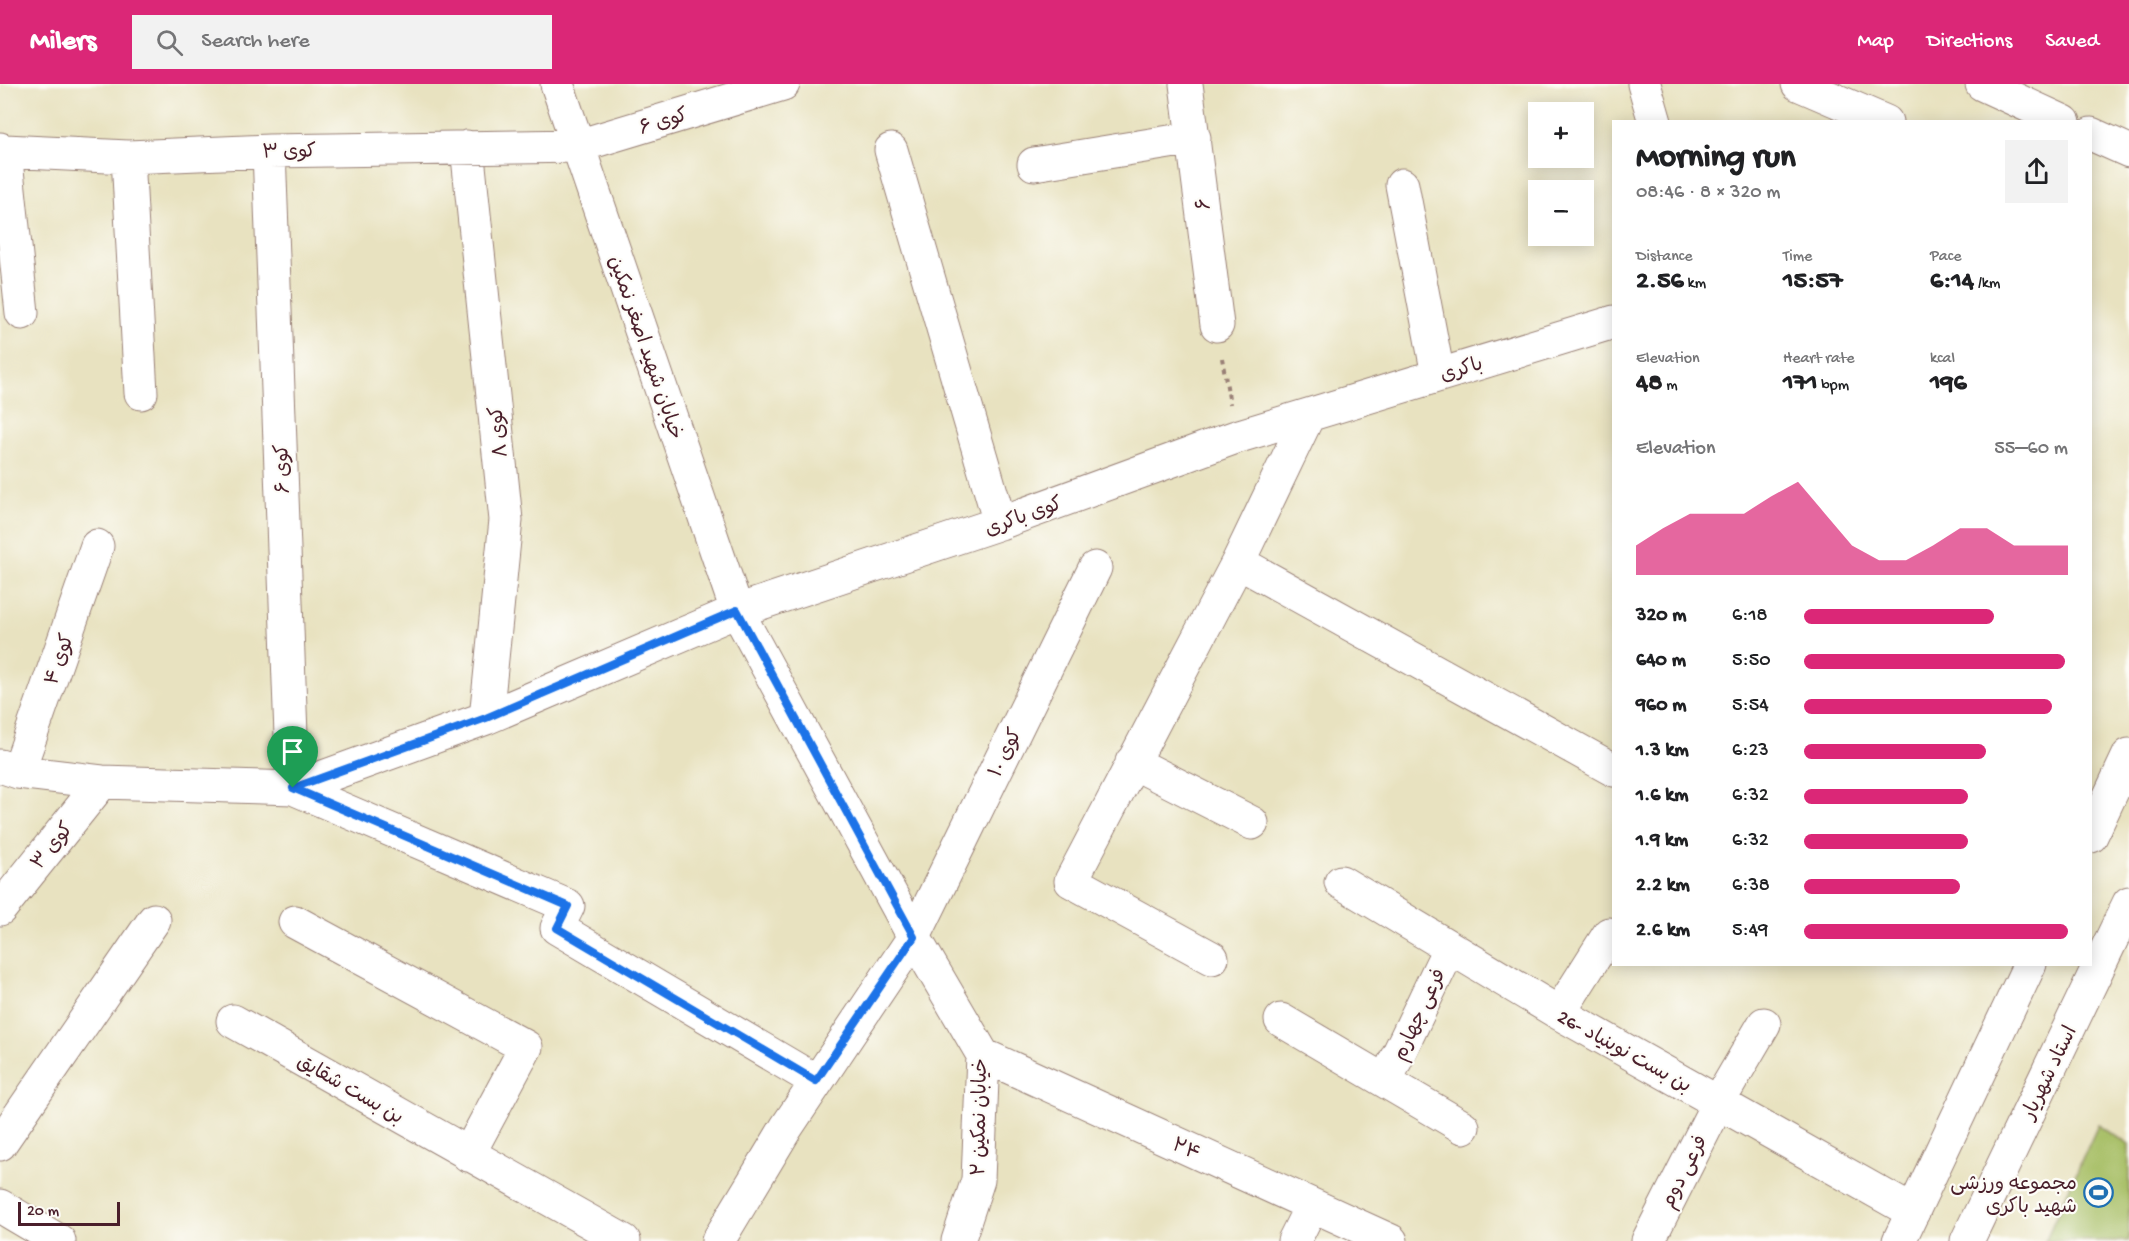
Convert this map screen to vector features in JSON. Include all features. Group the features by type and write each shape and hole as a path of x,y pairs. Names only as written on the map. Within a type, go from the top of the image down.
{"street":[{"name":"خیابان شهید اصغر نمکین","path":"557,84 737,610 914,937"},
{"name":"کوی ۶","path":"578,146 783,84"},
{"name":"۶","path":"1186,84 1217,325"},
{"path":"1644,84 1654,120"},
{"path":"1798,84 1881,120"},
{"path":"1982,84 2060,120"},
{"path":"2092,134 2129,151"},
{"path":"1034,164 1194,138"},
{"name":"کوی ۳","path":"2,150 128,157 270,150 578,146"},
{"name":"کوی ۸","path":"467,147 506,520 486,718"},
{"path":"2,150 22,313"},
{"name":"کوی ۶","path":"270,150 293,788"},
{"path":"891,150 1000,523"},
{"path":"128,157 141,393"},
{"path":"1402,184 1438,375"},
{"name":"باکری","path":"1308,416 1612,323"},
{"path":"1212,958 1071,881 1238,562 1308,416"},
{"name":"کوی باکری","path":"293,788 486,718 737,610 1000,523 1236,437 1308,416"},
{"name":"کوی ۴","path":"9,769 97,546"},
{"path":"1238,562 1612,769"},
{"name":"کوی ۱۰","path":"718,1241 816,1081 914,937 1095,568"},
{"path":"2092,834 2129,755"},
{"path":"1132,762 1252,823"},
{"path":"9,769 102,782 293,788 563,917 816,1081"},
{"name":"کوی ۳","path":"0,909 102,782"},
{"name":"26- بن بست نوبنیاد","path":"1341,882 1449,949 1559,1013 1913,1212"},
{"name":"استاد شهریار","path":"1967,1241 2129,903"},
{"path":"0,1144 154,920"},
{"path":"295,922 526,1047 468,1155"},
{"path":"1559,1013 1609,934"},
{"name":"خیابان نمکین ۲","path":"914,937 983,1055 978,1180 958,1241"},
{"name":"فرعی چهارم","path":"1386,1080 1449,949"},
{"path":"1899,1241 2029,966"},
{"path":"1281,1020 1463,1127"},
{"name":"بن بست شقایق","path":"233,1021 624,1241"},
{"name":"فرعی دوم","path":"1648,1241 1719,1101 1764,1024"},
{"name":"۲۴","path":"983,1055 1391,1241"},
{"path":"1294,1241 1312,1204"},
{"path":"0,1206 59,1241"}],"path":[{"path":"1217,325 1236,437"}],"green space":[{"name":"مجموعه ورزشی شهید باکری","path":"2098,1125 2129,1145 2129,1241 2045,1241"}],"place":[{"name":"مجموعه ورزشی شهید باکری","path":"2098,1193"}],"route":[{"path":"737,610 914,937 816,1081 557,928 568,906 293,788 486,718 737,610"}]}
